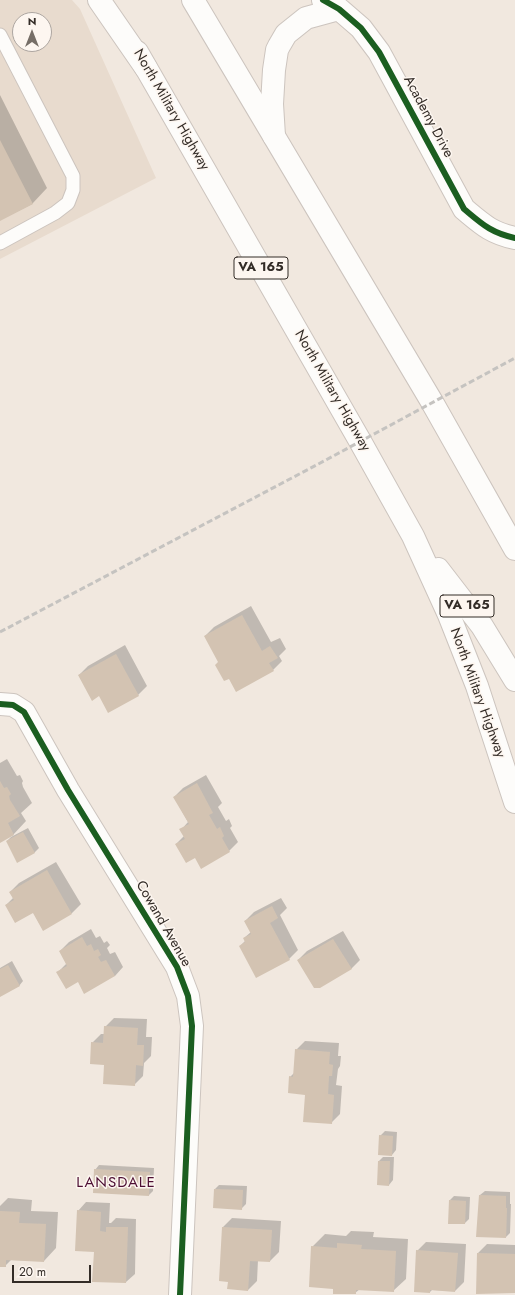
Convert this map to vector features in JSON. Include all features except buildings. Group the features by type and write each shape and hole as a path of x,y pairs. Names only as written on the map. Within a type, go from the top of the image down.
{"main road":[{"path":"99,0 146,68"},
{"name":"North Military Highway","path":"108,0 413,536 449,615 477,686 515,802"},
{"path":"193,0 428,395 515,549"},
{"name":"Academy Drive","path":"274,136 272,104 277,50 286,34 306,18 331,4 361,28 379,52 464,209 484,227 501,235 515,238"},
{"name":"VA 165","path":"413,536 482,626 515,680"},
{"name":"Cowand Avenue","path":"0,704 13,705 24,712 68,790 177,967 188,996 192,1026 180,1295"}],"lane":[{"path":"0,35 73,176 73,190 68,203 55,213 0,243"}],"shaded area":[{"path":"0,0 72,0 80,9 156,178 0,259"}],"railway":[{"path":"0,632 324,461 515,358"}],"cycle path":[{"path":"323,0 339,9 361,28 379,52 464,209 493,231 515,238"},
{"path":"0,704 13,705 24,712 68,790 177,967 188,996 192,1026 180,1295"}],"district":[{"name":"LANSDALE","path":"116,1183"}]}
